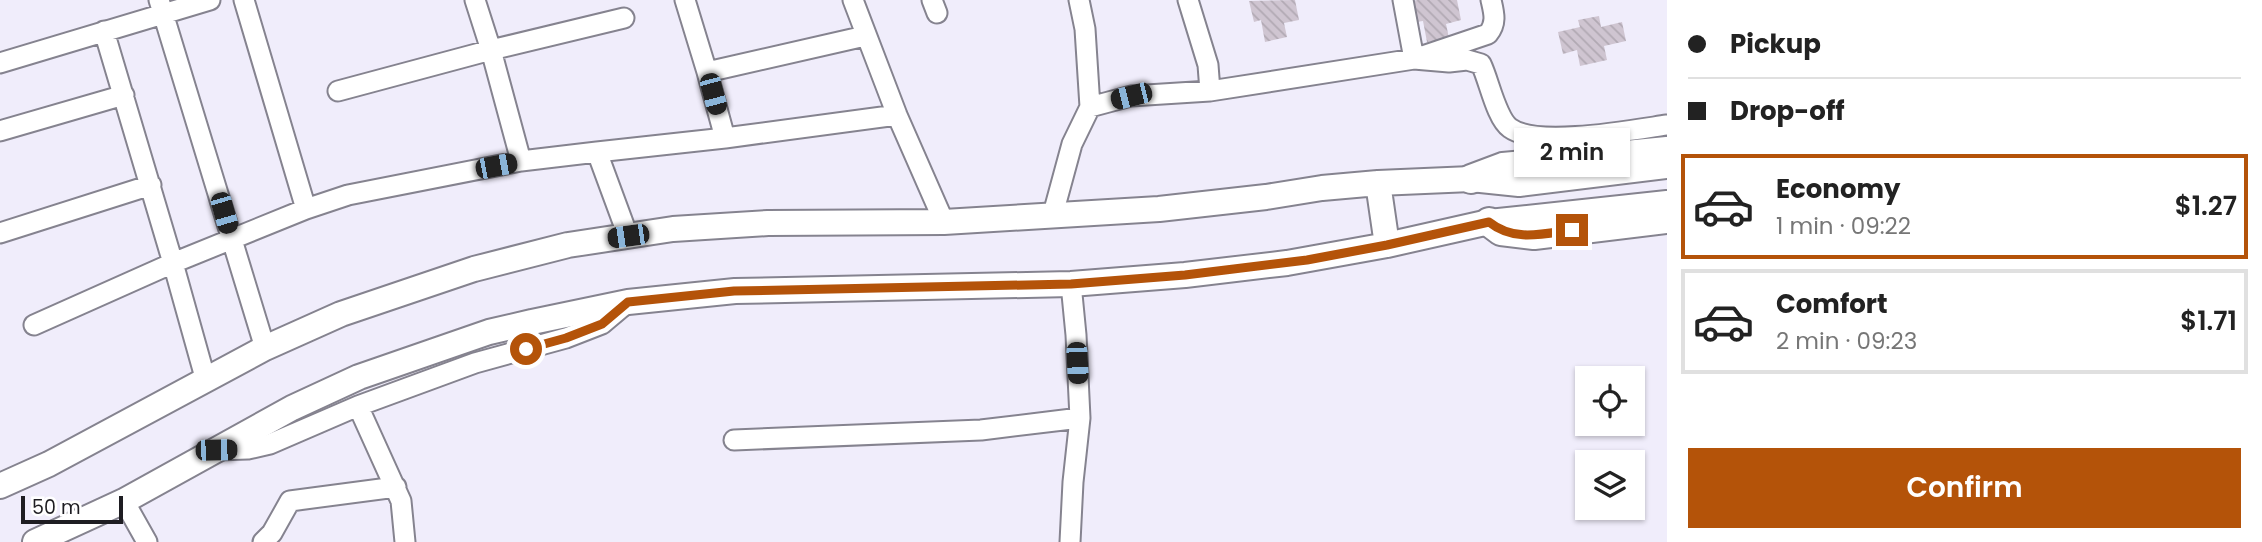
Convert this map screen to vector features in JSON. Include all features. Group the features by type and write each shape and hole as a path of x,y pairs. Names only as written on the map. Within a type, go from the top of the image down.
{"highway":[{"path":"1471,179 1503,167 1667,151"},
{"path":"1489,222 1501,231 1535,235 1667,219"}],"main road":[{"path":"0,486 49,464 265,348 341,314 430,283 541,251 673,229 768,223 944,222 1159,209 1378,183 1471,179 1519,184 1667,166"},
{"path":"1378,183 1387,245"},
{"path":"35,542 124,501 292,408 359,377 489,332 628,302 734,291 1071,284 1259,267 1387,245 1489,222 1667,203"}],"street":[{"path":"0,63 104,31 162,8 210,0"},
{"path":"244,0 306,209"},
{"path":"475,0 521,161"},
{"path":"685,0 725,138"},
{"path":"853,0 897,115 944,222"},
{"path":"1053,214 1072,144 1090,107 1085,29 1079,0"},
{"path":"1188,0 1208,65 1210,92"},
{"path":"1403,0 1415,59"},
{"path":"1090,107 1131,96 1210,92 1415,59 1488,34 1495,20 1491,0"},
{"path":"162,8 265,348"},
{"path":"338,91 625,18"},
{"path":"104,31 206,381"},
{"path":"707,72 865,36"},
{"path":"1415,59 1449,62 1467,60 1481,64 1503,118 1509,128 1521,133 1543,137 1584,136 1667,125"},
{"path":"0,131 124,95"},
{"path":"34,325 173,263 306,209 375,189 521,161 897,115"},
{"path":"597,152 628,236"},
{"path":"0,233 151,186"},
{"path":"1070,542 1080,418 1071,284"},
{"path":"216,450 248,449 270,444 358,406 475,363 566,338 602,324 628,302"},
{"path":"358,406 401,501 405,542"},
{"path":"734,440 981,430 1080,418"},
{"path":"263,542 272,533 290,500 396,487"},
{"path":"124,501 147,542"}],"building":[{"path":"1295,0 1299,20 1284,23 1287,37 1265,42 1261,20 1254,22 1249,1"},
{"path":"1457,0 1461,20 1446,24 1449,38 1427,42 1423,21 1416,22 1411,1"},
{"path":"1599,16 1601,27 1622,22 1626,41 1604,46 1607,60 1580,66 1577,50 1563,54 1558,32 1580,27 1578,20"}],"route":[{"path":"526,349 602,324 628,302 734,291 1071,284 1287,263 1387,245 1489,222 1501,231 1516,234 1535,235 1572,230"}]}
